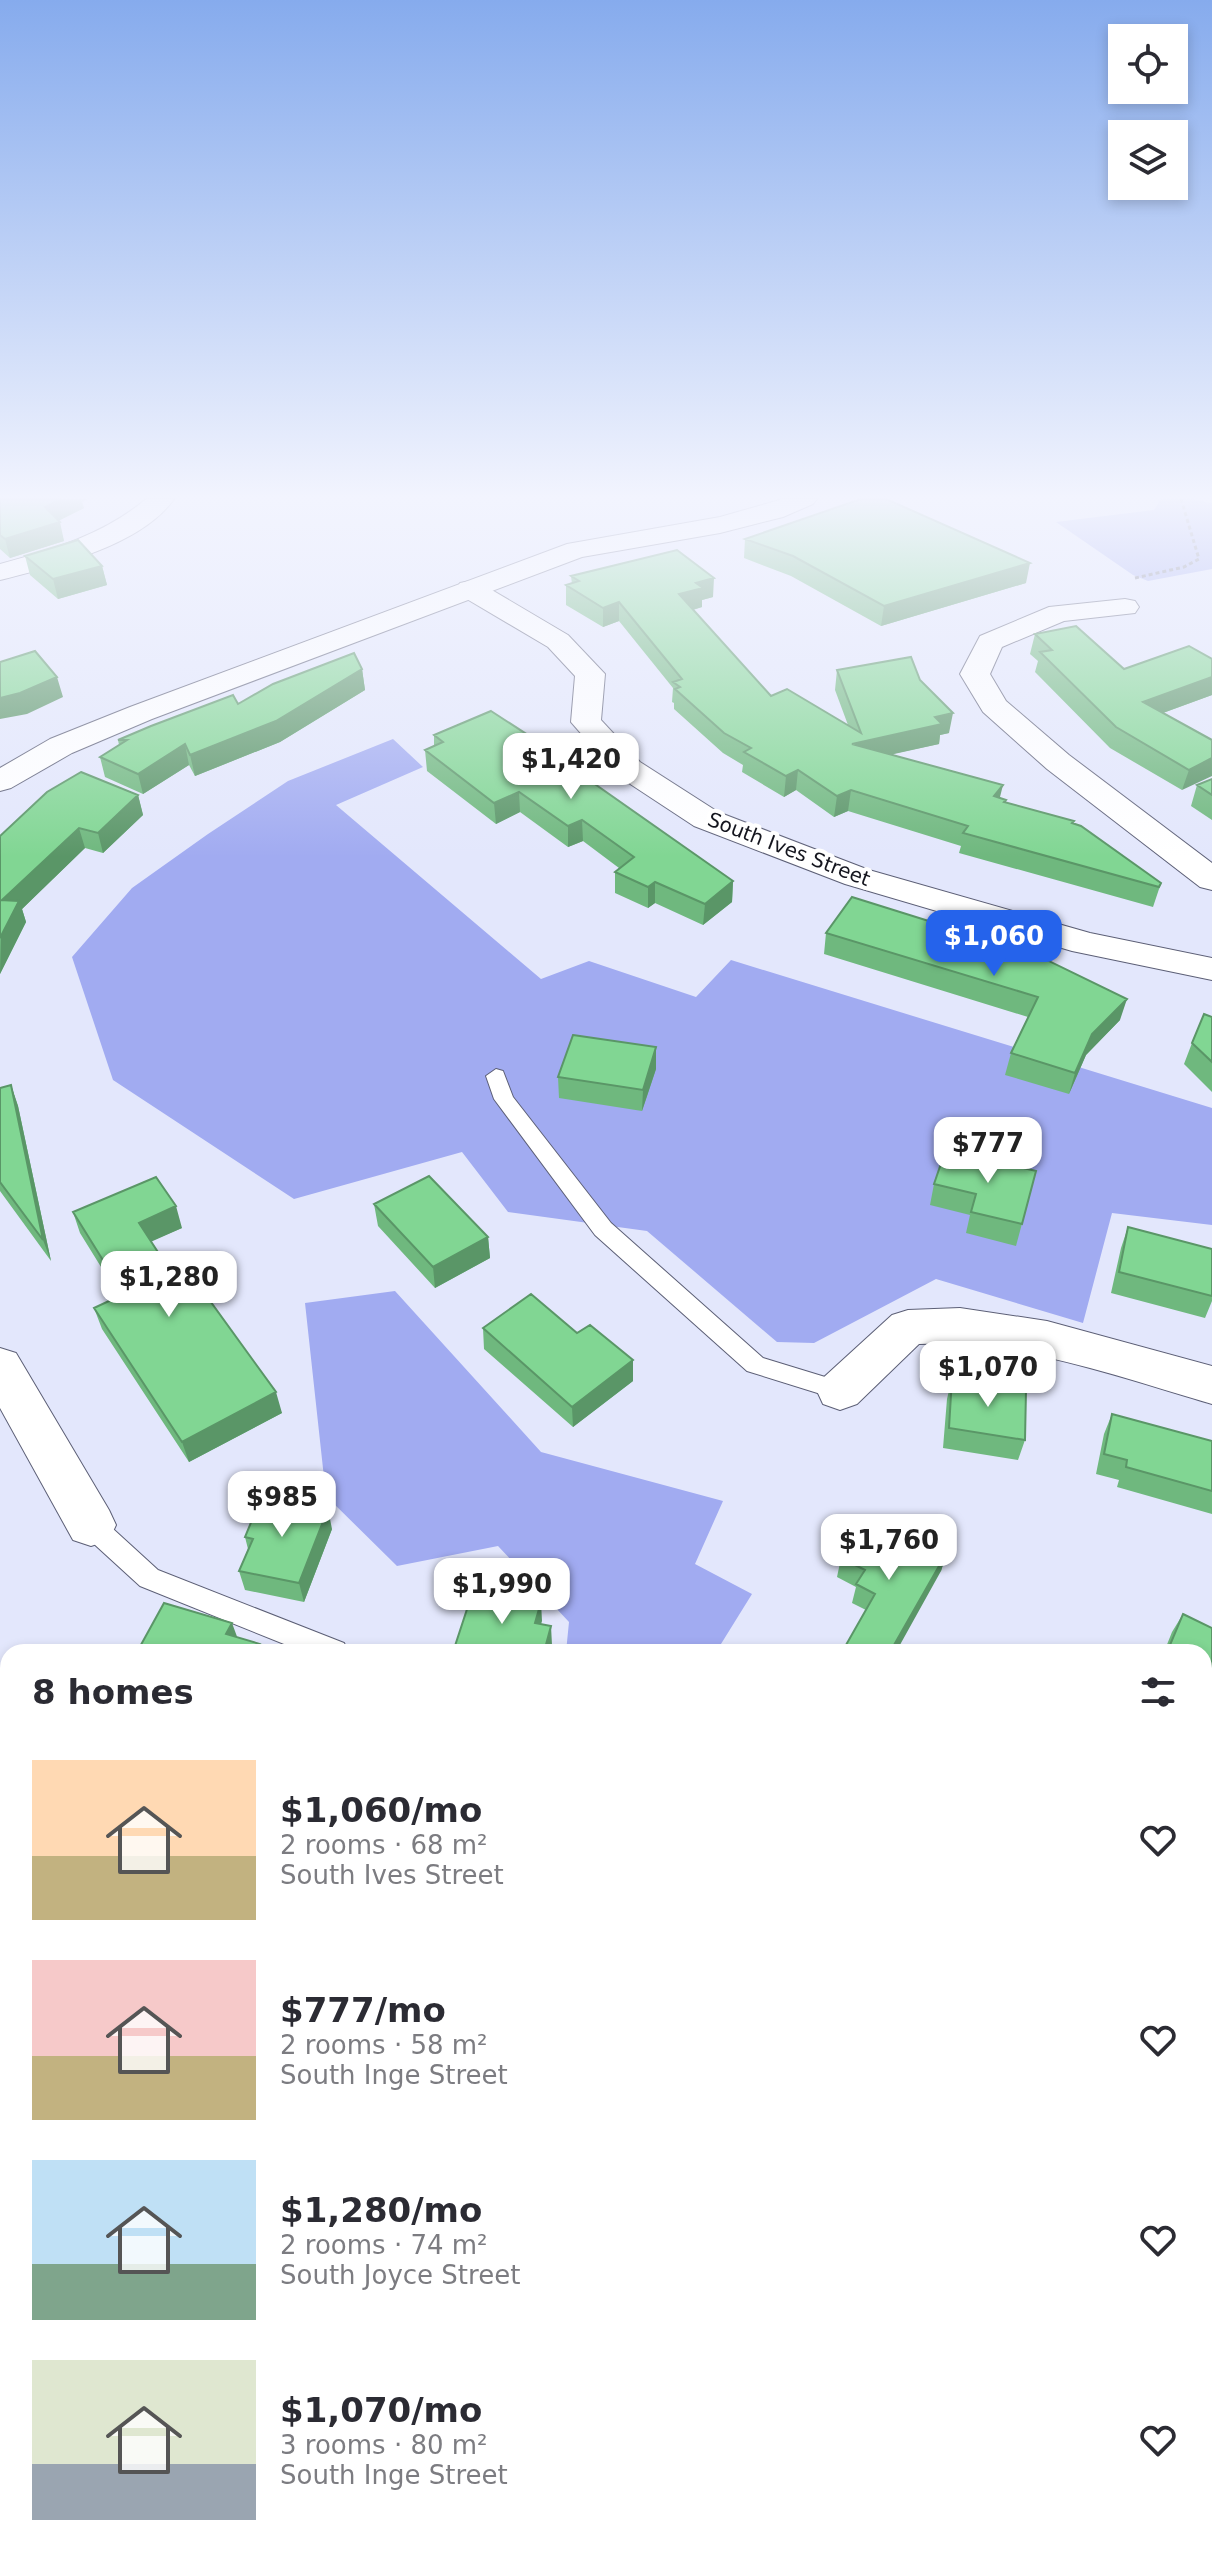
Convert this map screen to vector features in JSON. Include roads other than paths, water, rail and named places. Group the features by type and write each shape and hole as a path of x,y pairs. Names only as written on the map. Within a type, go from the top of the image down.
{"street":[{"path":"0,781 61,746 394,618"},
{"name":"South Ives Street","path":"520,618 558,641 590,674 586,722 629,769 706,819 857,877 1085,943 1212,969"},
{"path":"1046,618 990,642 975,674 994,706 1058,762 1212,880"},
{"path":"840,1391 908,1327 960,1325 1047,1339 1212,1385"},
{"path":"0,1366 91,1525"}],"lane":[{"path":"496,1076 504,1099 603,1229 755,1365 840,1391"},
{"path":"91,1525 149,1578 315,1644"}]}
